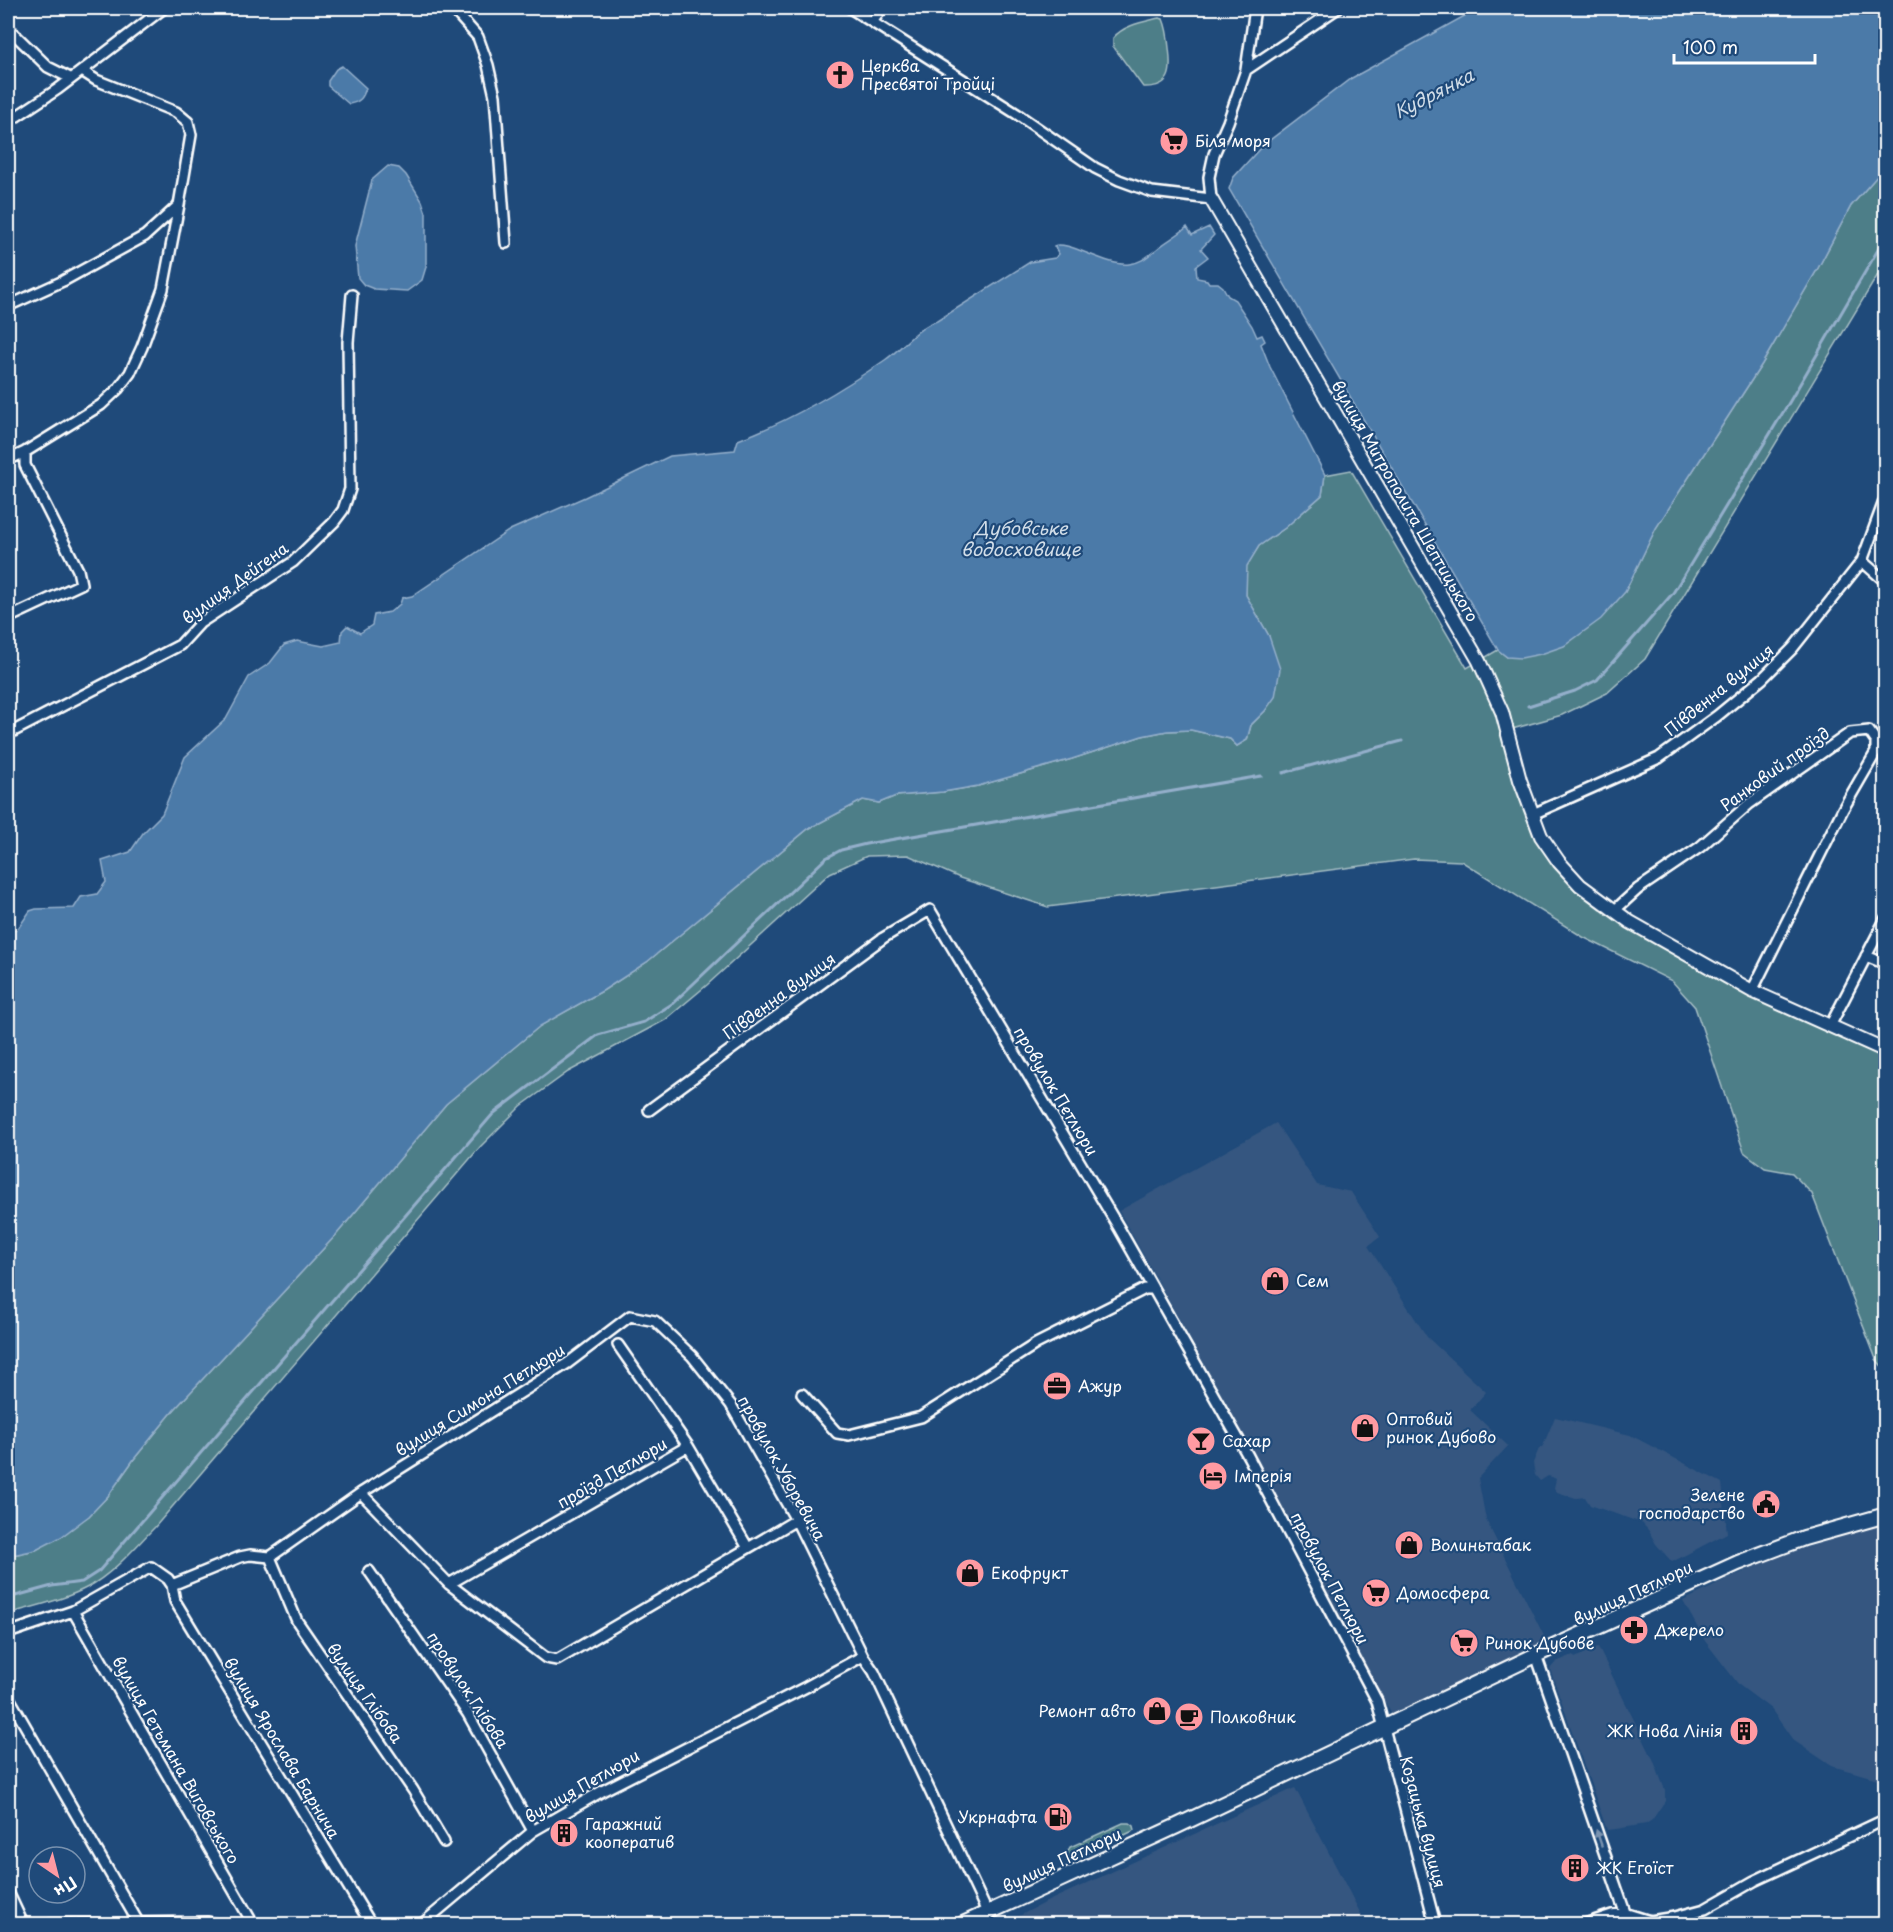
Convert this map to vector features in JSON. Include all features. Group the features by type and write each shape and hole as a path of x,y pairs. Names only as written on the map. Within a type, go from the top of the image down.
{"main road":[{"name":"вулиця Петлюри","path":"963,1924 1177,1826 1536,1655 1738,1563 1804,1538 1886,1515"}],"street":[{"path":"8,122 58,90 70,78 164,8"},
{"path":"452,8 478,37 488,65 495,96 506,243"},
{"path":"850,8 1017,114 1095,168 1152,192 1212,199 1209,177 1214,154 1228,122 1245,70 1256,8"},
{"path":"873,21 882,8"},
{"path":"1245,70 1338,8"},
{"path":"8,28 48,67 70,78"},
{"path":"8,460 101,405 118,389 130,373 163,289 179,205 191,135 189,122 176,112 96,80 82,71"},
{"name":"вулиця Митрополита Шептицького","path":"1212,199 1479,661 1502,712 1520,780 1541,836 1559,862 1581,885 1630,922 1752,991 1886,1052"},
{"path":"8,306 63,281 145,236 179,205"},
{"name":"вулиця Дейгена","path":"8,734 180,645 200,623 293,562 334,522 343,510 350,489 348,342 352,295"},
{"path":"8,618 81,584 78,570 25,465 25,452"},
{"name":"Південна вулиця","path":"1533,814 1659,758 1717,716 1762,679 1793,648 1862,561 1886,496"},
{"path":"1862,561 1886,582"},
{"name":"Ранковий проїзд","path":"1615,910 1638,889 1700,847 1749,804 1814,758 1851,733 1869,731 1876,741 1876,752 1843,809 1752,991"},
{"name":"Південна вулиця","path":"650,1110 883,938 930,910"},
{"name":"провулок Петлюри","path":"930,910 1113,1218 1248,1456 1372,1690 1383,1728"},
{"path":"1830,1026 1886,918"},
{"path":"1866,956 1886,964"},
{"path":"802,1394 837,1433 849,1435 921,1417 1036,1344 1145,1289 1154,1289"},
{"name":"провулок Уборевича","path":"613,1328 630,1316 654,1321 692,1356 731,1405 796,1520 863,1656"},
{"name":"вулиця Симона Петлюри","path":"270,1557 361,1493 568,1363 613,1328"},
{"path":"618,1345 688,1446"},
{"name":"проїзд Петлюри","path":"449,1584 688,1446 748,1548"},
{"path":"361,1493 449,1584 546,1658 557,1660 796,1520"},
{"path":"8,1633 73,1611 151,1567 168,1579 172,1585 240,1557 250,1555 270,1557"},
{"name":"вулиця Глібова","path":"270,1557 297,1621 407,1780 444,1842"},
{"name":"провулок Глібова","path":"369,1570 468,1714 533,1831"},
{"name":"вулиця Ярослава Барнича","path":"172,1585 175,1601 371,1924"},
{"name":"вулиця Гетьмана Виговського","path":"73,1611 253,1924"},
{"path":"1536,1655 1629,1924"},
{"path":"863,1656 874,1672 987,1912"},
{"name":"вулиця Петлюри","path":"422,1924 533,1831 603,1790 863,1656"},
{"path":"8,1696 138,1922"},
{"name":"Козацька вулиця","path":"1383,1728 1435,1924"},
{"path":"1585,1924 1612,1914 1624,1913 1650,1921 1675,1917 1705,1908 1754,1881 1886,1819"},
{"path":"8,1892 23,1924"},
{"path":"51,1924 138,1922 216,1924"}],"shaded area":[{"name":"Оптовий ринок Дубово","path":"1276,1123 1317,1185 1351,1192 1380,1237 1368,1246 1427,1337 1486,1392 1470,1410 1508,1446 1478,1478 1486,1520 1548,1644 1393,1717 1257,1458 1119,1211"},
{"path":"1555,1417 1630,1435 1722,1483 1727,1533 1672,1562 1642,1523 1590,1505 1585,1497 1576,1498 1557,1492 1554,1488 1556,1479 1552,1477 1548,1476 1540,1481 1535,1475 1533,1463"},
{"path":"1886,1525 1885,1781 1832,1766 1793,1740 1771,1709 1739,1685 1705,1641 1683,1601 1770,1559 1862,1530"},
{"path":"1598,1647 1653,1759 1665,1790 1665,1801 1652,1820 1646,1824 1607,1830 1550,1669 1556,1662 1573,1655 1575,1658"},
{"path":"1295,1788 1366,1924 1004,1924 1044,1903"}],"green space":[{"path":"1159,18 1163,19 1166,29 1170,71 1160,85 1143,87 1113,46 1113,38 1128,27"},
{"path":"1885,167 1885,263 1645,659 1607,693 1562,715 1512,729 1504,714 1554,865 1750,995 1885,1057 1885,1370 1876,1359 1812,1194 1792,1173 1765,1168 1744,1152 1695,1007 1672,981 1583,937 1461,861 1414,859 1048,907 960,878 908,855 867,856 830,873 707,985 665,1020 568,1072 521,1106 480,1147 155,1527 123,1560 106,1575 79,1592 8,1614 8,1556 36,1550 89,1516 108,1496 134,1459 174,1410 336,1235 446,1104 540,1026 604,990 647,962 808,829 863,800 879,803 896,796 978,786 1142,736 1167,731 1191,730 1230,739 1237,746 1247,740 1251,725 1265,711 1269,636 1246,595 1246,566 1259,546 1285,528 1322,495 1325,475 1351,470 1467,668 1498,650 1507,657 1625,592 1656,528 1762,364 1851,206"},
{"path":"1123,1823 1130,1823 1135,1830 1072,1860 1067,1853 1070,1847"}],"water":[{"name":"Кудрянка","path":"1479,8 1885,8 1885,167 1851,206 1762,364 1656,528 1625,592 1601,619 1564,646 1521,658 1507,657 1498,650 1229,189 1233,178 1262,146 1350,79"},
{"path":"342,66 366,88 360,99 349,104 328,86 328,81 336,69"},
{"path":"388,166 399,168 406,175 422,201 426,213 426,267 422,280 407,291 374,289 364,285 358,278 355,246 372,180"},
{"name":"Дубовське водосховище","path":"1187,227 1192,235 1209,227 1214,235 1201,249 1208,257 1196,266 1197,278 1207,280 1209,283 1218,283 1223,287 1228,296 1235,300 1257,337 1262,335 1265,341 1261,344 1270,367 1325,475 1322,495 1285,528 1259,546 1247,566 1246,595 1269,636 1280,669 1275,697 1251,725 1247,740 1237,746 1230,739 1191,730 1167,731 1142,736 978,786 896,796 879,803 863,800 808,829 647,962 604,990 540,1026 446,1104 336,1235 174,1410 134,1459 108,1496 89,1516 61,1537 36,1550 8,1556 8,930 17,930 30,911 74,908 81,897 97,894 106,882 102,861 130,852 143,833 162,814 185,757 226,719 249,677 270,663 284,645 297,641 323,646 341,642 342,631 347,626 360,633 372,625 374,615 390,612 400,604 402,598 412,596 510,530 670,456 735,450 738,440 777,424 832,394 892,355 923,328 1030,262 1055,258 1059,254 1054,246 1068,246 1120,264 1129,264 1144,259"}],"waterway":[{"path":"1528,706 1575,691 1597,680 1673,593 1790,401 1886,236"},
{"path":"1283,773 1402,741"},
{"path":"8,1598 52,1586 82,1582 99,1571 493,1114 598,1035 644,1022 672,1004 826,858 841,850 866,844 1261,776"}],"place":[{"name":"Церква Пресвятої Тройці","path":"840,75"},
{"name":"Біля моря","path":"1174,141"},
{"name":"Сем","path":"1275,1281"},
{"name":"Ажур","path":"1057,1386"},
{"name":"Оптовий ринок Дубово","path":"1365,1428"},
{"name":"Сахар","path":"1201,1441"},
{"name":"Імперія","path":"1213,1476"},
{"name":"Зелене господарство","path":"1766,1504"},
{"name":"Волиньтабак","path":"1409,1545"},
{"name":"Екофрукт","path":"970,1573"},
{"name":"Домосфера","path":"1376,1593"},
{"name":"Джерело","path":"1634,1630"},
{"name":"Ринок Дубове","path":"1464,1643"},
{"name":"Ремонт авто","path":"1157,1711"},
{"name":"Полковник","path":"1189,1717"},
{"name":"ЖК Нова Лінія","path":"1744,1731"},
{"name":"Укрнафта","path":"1058,1817"},
{"name":"Гаражний кооператив","path":"564,1833"},
{"name":"ЖК Егоїст","path":"1575,1868"}]}
